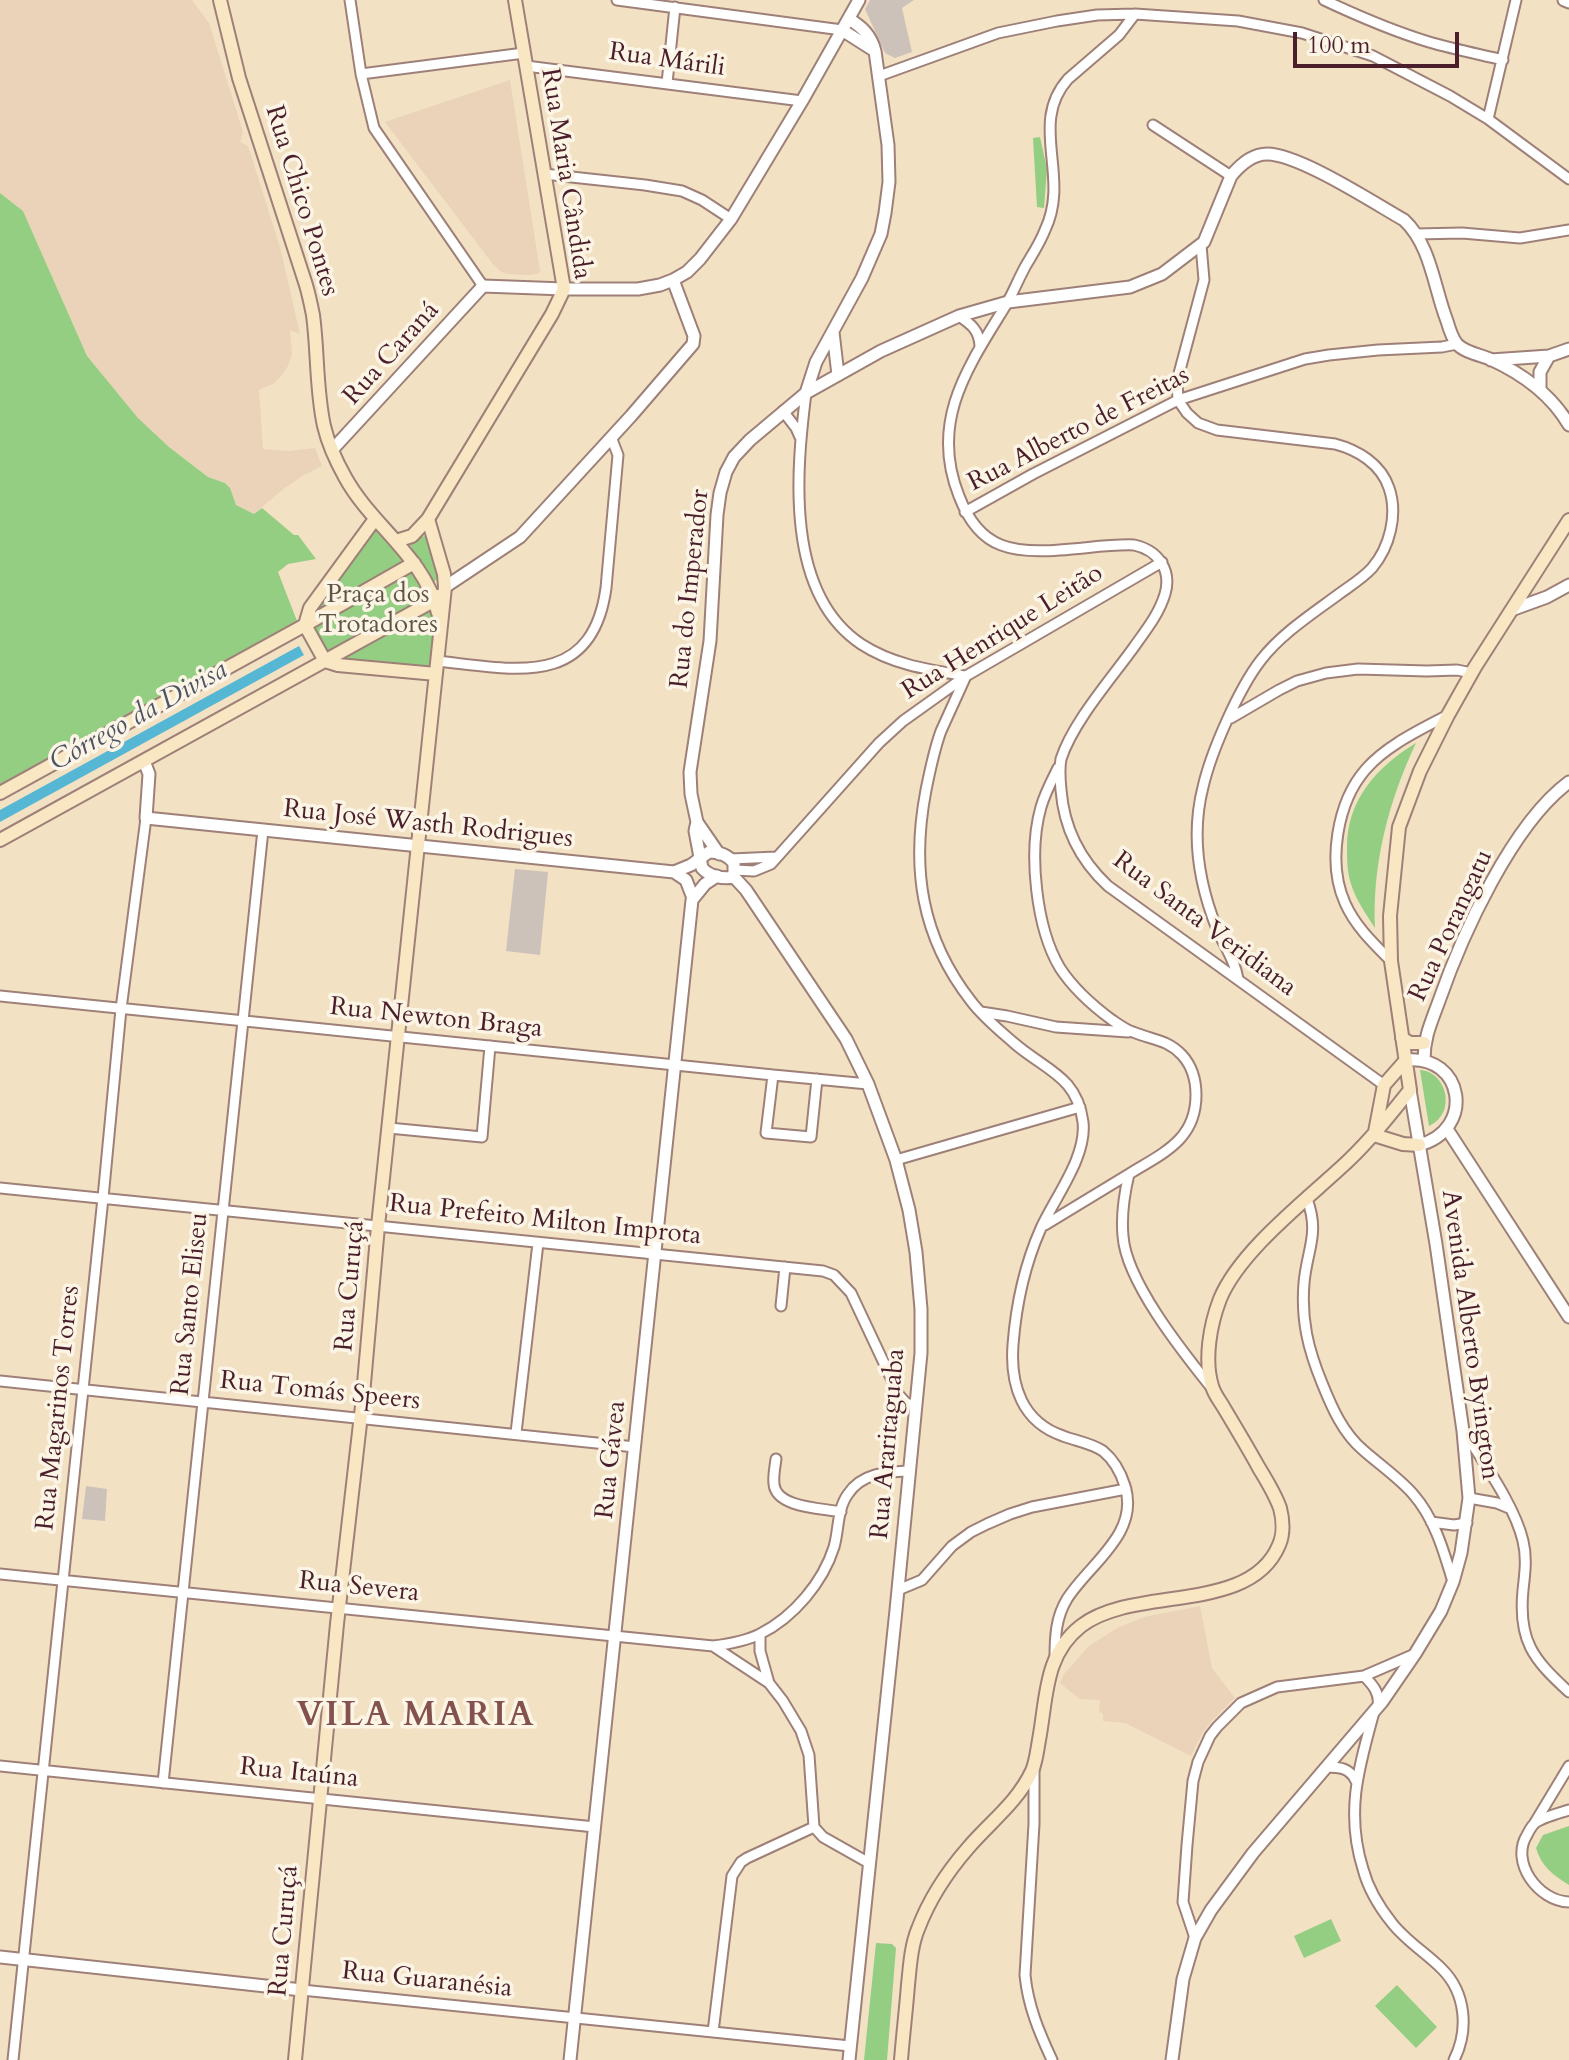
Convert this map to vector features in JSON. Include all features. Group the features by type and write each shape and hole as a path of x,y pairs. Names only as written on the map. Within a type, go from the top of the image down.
{"main road":[{"name":"Rua Chico Pontes","path":"220,0 239,78 306,285 313,315 324,425 332,450 346,479 375,519 414,563 435,600 441,624"},
{"name":"Rua Maria Cândida","path":"396,541 412,536 428,519 564,289 515,0"},
{"path":"375,519 310,608 305,625 325,661 338,665 436,667"},
{"name":"Rua Curuçá","path":"295,2060 445,587 428,519"},
{"name":"Avenida Alberto Byington","path":"1410,1090 1391,961 1390,916 1399,827 1420,771 1448,715 1569,520"},
{"path":"0,793 414,563"},
{"path":"1,840 435,600 445,587"},
{"path":"1402,1038 1410,1043 1424,1043"},
{"path":"1374,1135 1384,1085 1406,1060"},
{"path":"901,2060 910,1967 918,1929 931,1901 949,1874 968,1848 1017,1797 1034,1766 1049,1677 1055,1657 1067,1638 1099,1616 1226,1588 1245,1580 1259,1572 1280,1544 1282,1520 1279,1506 1212,1388 1209,1360 1214,1322 1221,1298 1254,1249 1374,1135 1410,1090"},
{"path":"1374,1135 1403,1144 1419,1145"}],"street":[{"path":"350,0 361,74 374,128 483,286 564,289 638,289 660,285 687,272 731,219 859,0"},
{"path":"617,0 842,30 875,51"},
{"path":"1324,0 1421,40 1503,60"},
{"path":"1488,119 1516,0"},
{"path":"667,83 675,7"},
{"path":"879,76 998,33 1057,21 1097,15 1135,14 1238,21 1302,33 1373,56 1488,119 1569,179"},
{"path":"1132,1032 1112,1020 1070,982 1059,966 1041,920 1037,893 1036,833 1045,794 1081,721 1153,621 1166,591 1166,570 1154,553 1134,545 1044,550 1001,545 983,534 965,512 953,482 947,448 956,395 980,346 1008,302 1046,229 1053,209 1055,175 1049,123 1059,91 1068,79 1123,31 1135,14"},
{"path":"849,19 870,37 875,51 888,145 889,182 881,234 862,278 816,362 806,393 800,437 800,511 804,545 813,581 825,606 842,628 884,656 915,667 966,676 941,732 932,761 919,833 923,898 949,967 970,1000 1017,1046 1061,1076 1080,1107 1082,1143 1028,1261 1019,1299 1012,1372 1016,1391 1035,1421 1060,1435 1102,1451 1112,1460 1121,1473 1126,1489 1127,1513 1119,1535 1074,1589 1059,1614 1055,1657"},
{"name":"Rua Márili","path":"361,74 525,59 667,83 802,101"},
{"path":"1153,125 1231,176"},
{"path":"1238,979 1236,967 1210,912 1202,886 1197,821 1202,787 1229,719 1261,659 1286,635 1372,568 1390,533 1392,499 1383,476 1365,457 1351,448 1217,430 1198,423 1178,400 1178,374 1204,280 1201,245 1231,176 1241,164 1257,156 1285,157 1404,220 1416,234 1457,344 1540,388 1569,425"},
{"path":"544,174 682,191 731,219"},
{"path":"1416,234 1462,233 1520,238 1569,230"},
{"name":"Rua do Imperador","path":"719,854 697,822 690,772 710,641 720,493 734,457 806,393 881,351 959,316 1008,302 1138,285 1168,270 1201,245"},
{"path":"445,587 520,537 693,344 694,336 673,280"},
{"name":"Rua Caraná","path":"332,450 483,286"},
{"path":"959,316 972,324 980,346"},
{"path":"833,332 838,375"},
{"name":"Rua Alberto de Freitas","path":"965,512 1178,400 1305,359 1457,344"},
{"path":"1491,360 1549,356 1569,349"},
{"path":"1540,388 1540,372 1549,356"},
{"path":"783,411 800,437"},
{"path":"436,667 537,668 564,659 587,642 604,606 618,455 611,437"},
{"name":"Rua Henrique Leitão","path":"733,869 754,871 771,864 879,743 903,721 966,676 1162,562"},
{"path":"1514,609 1569,585"},
{"path":"1229,719 1297,681 1341,670 1457,670 1472,673"},
{"path":"1391,961 1370,939 1344,901 1337,869 1340,826 1351,791 1368,767 1394,746 1448,715"},
{"name":"Rua Magarinos Torres","path":"13,2060 121,1009 146,818 149,774 144,761"},
{"name":"Rua Santa Veridiana","path":"1060,763 1061,794 1068,828 1088,865 1108,886 1384,1085"},
{"name":"Rua Porangatu","path":"1424,1060 1424,1043 1449,972 1490,884 1524,831 1554,794 1569,782"},
{"name":"Rua José Wasth Rodrigues","path":"146,818 674,872"},
{"name":"Rua do Imperador","path":"697,822 695,831 702,858"},
{"name":"Rua Santo Eliseu","path":"163,1783 263,830"},
{"path":"0,854 1,840"},
{"path":"674,872 686,868 709,852 719,854 733,869 723,878 717,876 702,868 702,858"},
{"name":"Rua Araritaguaba","path":"733,869 846,1039 868,1084 896,1160 916,1252 921,1353 849,2060"},
{"path":"674,872 686,880 693,898 717,876"},
{"name":"Rua Gávea","path":"570,2060 693,898"},
{"name":"Rua Newton Braga","path":"0,996 868,1084"},
{"path":"980,1012 1056,1027 1132,1032 1157,1038 1181,1054 1194,1077 1196,1104 1193,1117 1179,1141 1042,1227"},
{"path":"389,1128 482,1137 490,1046"},
{"path":"1406,1060 1419,1059 1433,1063 1445,1072 1456,1091 1455,1116 1447,1129 1435,1139 1419,1145"},
{"path":"773,1075 766,1133 811,1137 817,1079"},
{"name":"Avenida Alberto Byington","path":"1172,2060 1183,1979 1195,1938 1211,1910 1253,1853 1376,1709 1415,1654 1441,1611 1453,1582 1467,1523 1469,1498 1463,1431 1436,1244 1410,1090"},
{"path":"896,1160 1080,1107"},
{"path":"1447,1129 1569,1317"},
{"path":"1129,1174 1122,1222 1127,1257 1136,1279 1165,1325 1212,1388"},
{"name":"Rua Prefeito Milton Improta","path":"0,1188 823,1271 834,1275 851,1293 899,1395 907,1404 914,1404"},
{"path":"1307,1199 1314,1227 1304,1281 1306,1338 1321,1381 1335,1415 1352,1439 1412,1493 1441,1543 1453,1582"},
{"path":"516,1433 538,1243"},
{"path":"781,1306 785,1267"},
{"name":"Rua Tomás Speers","path":"0,1381 635,1447"},
{"path":"1463,1431 1509,1508 1523,1539 1526,1565 1522,1623 1530,1649 1542,1667 1569,1692"},
{"path":"776,1459 774,1484 776,1494 781,1499 841,1512"},
{"path":"713,1646 760,1634 783,1619 818,1581 831,1557 848,1493 866,1478 908,1471"},
{"path":"898,1590 922,1580 952,1546 971,1532 998,1519 1032,1507 1126,1489"},
{"path":"1469,1498 1509,1508"},
{"path":"1431,1522 1467,1523"},
{"name":"Rua Severa","path":"0,1574 713,1646"},
{"path":"760,1634 760,1651 769,1683"},
{"path":"713,1646 769,1683 793,1715 806,1743 811,1765 814,1827 823,1837 869,1863"},
{"path":"1195,1938 1183,1902 1184,1882 1193,1781 1210,1736 1231,1711 1263,1692 1293,1684 1364,1676 1415,1654"},
{"path":"1364,1676 1378,1696 1356,1781 1354,1830 1364,1872 1393,1925 1442,1969 1456,1989 1462,2004 1464,2027 1454,2060"},
{"name":"Rua Itaúna","path":"0,1766 595,1827"},
{"path":"1034,1766 1034,1824 1025,1975 1027,1996 1052,2060"},
{"path":"1569,1766 1521,1847 1521,1856 1533,1883 1548,1897 1565,1902 1569,1913"},
{"path":"1326,1767 1349,1771 1356,1781"},
{"path":"1551,1794 1554,1805 1566,1811"},
{"path":"1534,1824 1566,1811"},
{"path":"713,2032 732,1876 747,1858 814,1827"},
{"name":"Rua Guaranésia","path":"0,1957 850,2046"}],"shaded area":[{"path":"0,0 192,0 209,23 243,132 240,142 248,146 280,247 300,334 290,330 292,354 288,366 273,384 259,390 263,449 288,451 315,448 322,466 282,490 254,514 236,505 225,483 208,477 138,418 87,356 23,211 0,193"},
{"path":"870,0 914,0 902,8 912,52 895,58 885,53 865,9"},
{"path":"510,80 540,271 531,275 507,274 492,263 385,122"},
{"path":"515,869 548,872 540,955 506,951"},
{"path":"86,1486 107,1489 105,1521 82,1519"},
{"path":"1200,1606 1212,1668 1235,1698 1211,1722 1191,1756 1125,1723 1103,1721 1103,1713 1099,1712 1100,1700 1080,1699 1060,1683 1064,1674 1089,1646 1119,1627 1144,1617"}],"green space":[{"path":"1040,137 1047,169 1044,208 1037,207 1033,138"},
{"path":"0,193 23,211 87,356 138,418 208,477 225,483 236,505 254,514 262,508 294,535 298,535 316,559 288,564 278,572 297,621 0,784"},
{"name":"Praça dos Trotadores","path":"376,526 399,550 422,585 435,621 430,669 336,660 321,646 315,634 313,615"},
{"path":"425,536 429,538 439,577 434,582 410,545"},
{"path":"1416,743 1384,833 1376,880 1375,928 1353,890 1348,870 1348,830 1359,799 1377,773"},
{"path":"1420,1070 1436,1077 1445,1094 1443,1112 1429,1126"},
{"path":"1569,1826 1569,1885 1548,1870 1536,1848 1543,1835"},
{"path":"1331,1919 1341,1941 1304,1958 1294,1936"},
{"path":"876,1943 892,1944 896,1948 887,2060 864,2060"},
{"path":"1397,1985 1437,2027 1416,2048 1375,2006"}],"water":[{"path":"299,646 304,655 0,822 0,810"}],"district":[{"name":"VILA MARIA","path":"416,1717"}],"water label":[{"name":"Córrego da Divisa","path":"139,717"}]}
